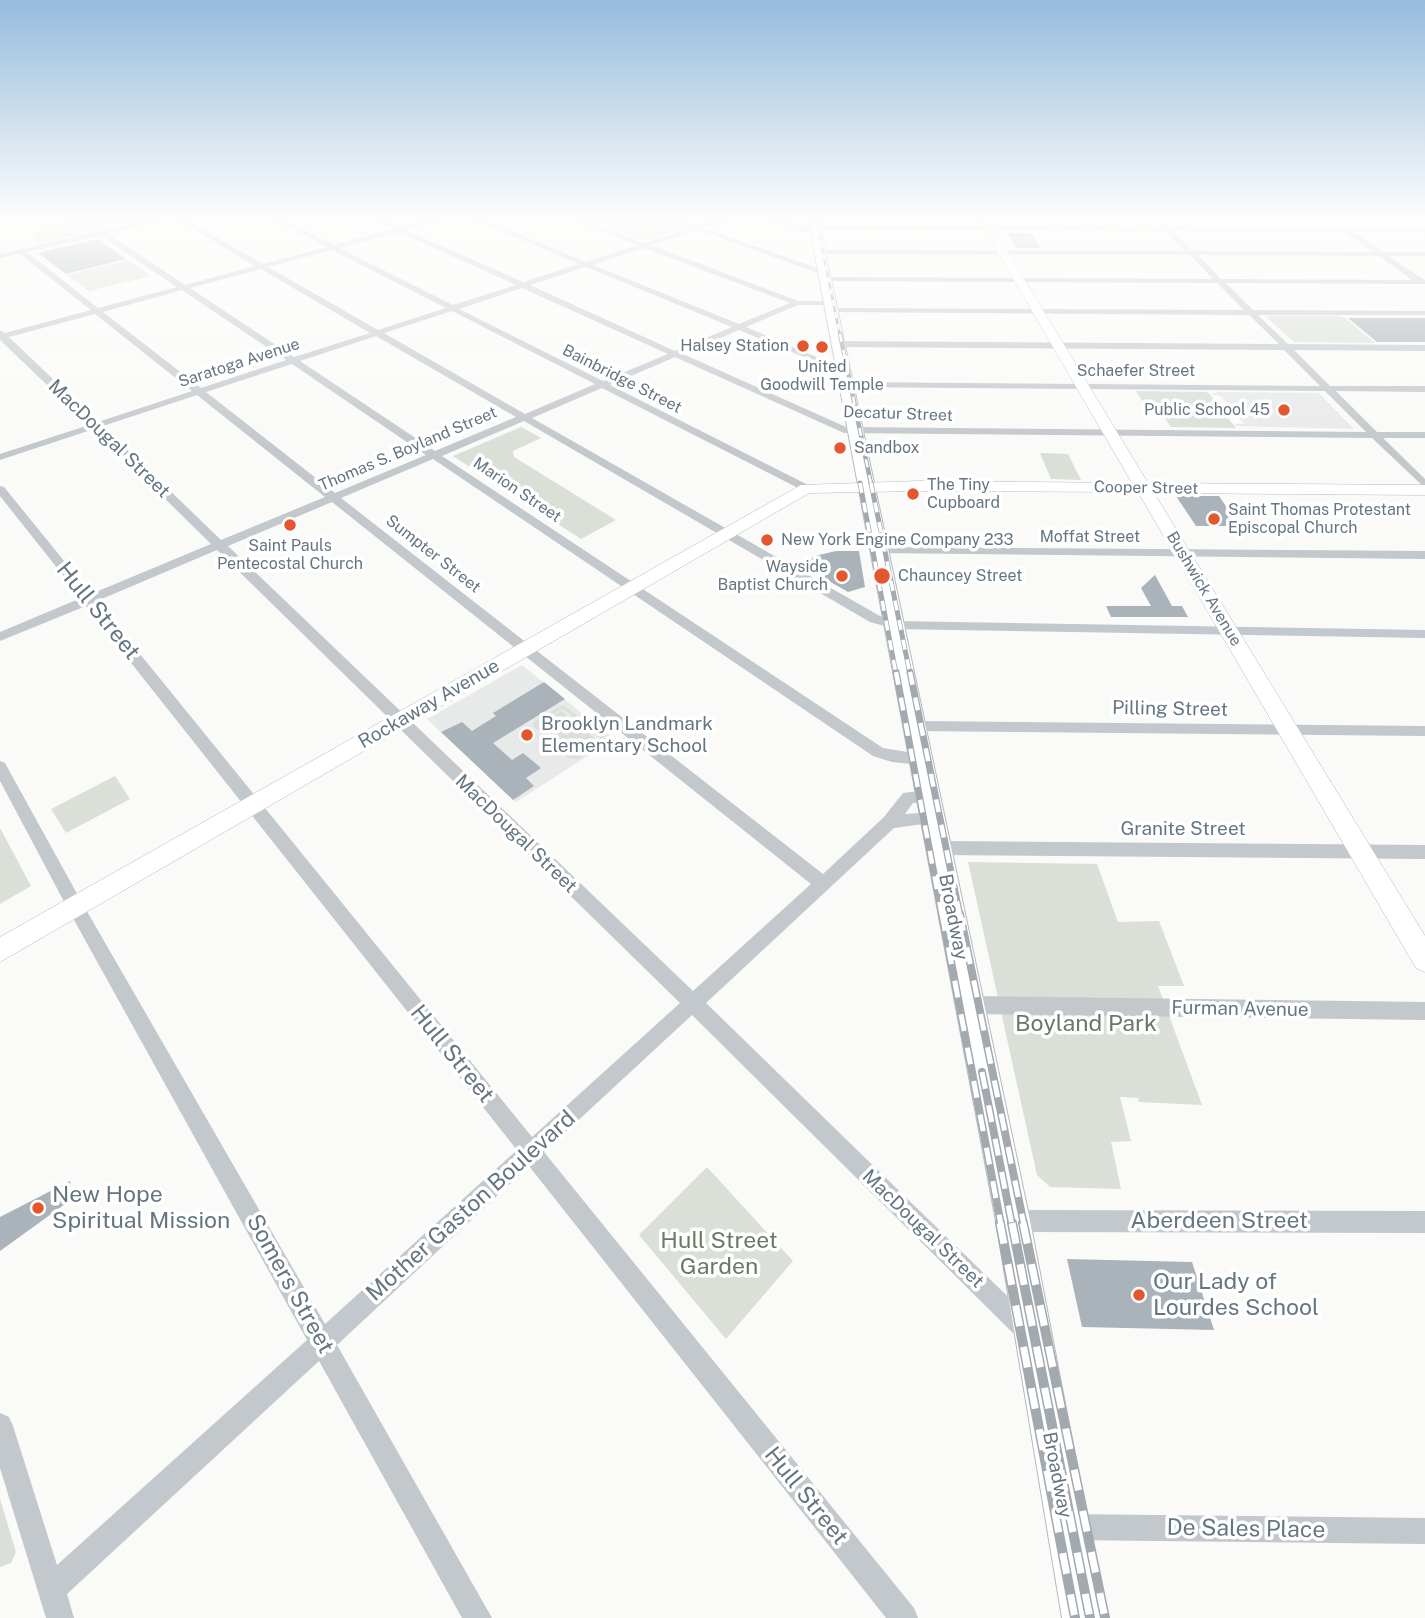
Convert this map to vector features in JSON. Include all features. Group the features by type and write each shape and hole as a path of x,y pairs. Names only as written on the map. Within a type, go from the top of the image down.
{"main road":[{"name":"Broadway","path":"828,294 1013,1221 1084,1618"},
{"name":"Bushwick Avenue","path":"1027,294 1425,960"},
{"name":"Rockaway Avenue","path":"0,950 806,488 867,487"},
{"name":"Cooper Street","path":"867,487 1425,487"}],"street":[{"name":"Sumpter Street","path":"76,294 823,884"},
{"path":"1,335 163,294"},
{"name":"Marion Street","path":"192,294 878,752 921,759"},
{"path":"307,294 875,619 895,625 1425,634"},
{"name":"Bainbridge Street","path":"423,294 806,488"},
{"name":"Saratoga Avenue","path":"0,457 498,294"},
{"name":"Decatur Street","path":"539,294 835,428 854,432 1425,435"},
{"path":"656,294 740,328 845,378"},
{"path":"772,294 797,303"},
{"path":"1232,294 1425,487"},
{"name":"Thomas S. Boyland Street","path":"0,637 797,303 1037,311 1425,313"},
{"name":"MacDougal Street","path":"1,335 693,1003 1032,1336"},
{"path":"838,344 1425,348"},
{"name":"Schaefer Street","path":"845,378 1082,386 1425,388"},
{"name":"Hull Street","path":"0,489 904,1618"},
{"name":"Moffat Street","path":"881,551 1425,555"},
{"name":"Pilling Street","path":"915,726 1425,731"},
{"name":"Somers Street","path":"0,767 75,906 478,1618"},
{"name":"Mother Gaston Boulevard","path":"52,1589 823,884 890,822 909,797 931,807"},
{"path":"890,822 931,807"},
{"name":"Granite Street","path":"940,848 1425,852"},
{"name":"Furman Avenue","path":"970,1005 1425,1011"},
{"name":"Aberdeen Street","path":"1013,1221 1425,1222"},
{"path":"0,1426 60,1618"},
{"name":"De Sales Place","path":"1067,1527 1425,1531"}],"shaded area":[{"name":"Public School 45","path":"1319,393 1354,429 1236,426 1235,424 1244,424 1221,396 1210,394"},
{"name":"Brooklyn Landmark Elementary School","path":"522,665 614,739 516,802 427,719"}],"green space":[{"path":"1265,316 1337,316 1345,318 1375,343 1294,342"},
{"path":"1136,391 1208,392 1236,428 1171,427 1158,409 1147,409"},
{"path":"521,427 541,438 513,451 514,457 616,520 581,539 453,456"},
{"path":"1040,453 1068,454 1081,480 1051,479"},
{"path":"563,705 604,736 603,742 577,759 569,758 533,726 535,721","holes":["560,709 565,710 599,737 578,754 572,754 539,725"]},
{"path":"561,711 595,739 576,752 542,723"},
{"path":"115,776 130,799 66,833 51,809"},
{"path":"0,828 31,886 0,904"},
{"name":"Boyland Park","path":"968,862 1097,864 1118,922 1159,921 1184,986 1158,986 1202,1105 1139,1102 1138,1098 1120,1097 1131,1141 1111,1142 1121,1189 1050,1187 1037,1175"},
{"name":"Hull Street Garden","path":"707,1167 793,1261 726,1339 639,1235"},
{"path":"0,1499 16,1552 11,1563 0,1567"}],"building":[{"path":"1348,318 1425,318 1425,342 1377,342"},
{"path":"1176,496 1219,496 1232,515 1240,520 1233,526 1196,526"},
{"name":"Wayside Baptist Church","path":"836,551 859,551 865,587 848,592 801,565 815,556"},
{"path":"1155,575 1172,606 1182,606 1188,617 1111,617 1106,606 1151,606 1141,588"},
{"name":"Brooklyn Landmark Elementary School","path":"544,682 565,699 493,743 512,760 523,753 541,768 526,778 534,786 513,800 441,732 462,722 472,731 496,716 493,713"},
{"name":"New Hope Spiritual Mission","path":"70,1181 72,1199 0,1251 0,1217"},
{"name":"Our Lady of Lourdes School","path":"1067,1259 1192,1262 1214,1330 1082,1327"}],"railway":[{"path":"831,294 840,336"},
{"path":"840,334 871,484"},
{"path":"860,483 896,674"},
{"path":"871,483 910,674"},
{"path":"896,672 942,916"},
{"path":"910,672 960,916"},
{"path":"942,914 1001,1225"},
{"path":"960,914 1024,1225"},
{"path":"982,1072 1012,1225"},
{"path":"1000,1223 1075,1618"},
{"path":"1012,1223 1090,1618"},
{"path":"1023,1223 1105,1618"}],"place":[{"name":"Halsey Station","path":"803,346"},
{"name":"United Goodwill Temple","path":"822,347"},
{"name":"Public School 45","path":"1284,410"},
{"name":"Sandbox","path":"840,448"},
{"name":"The Tiny Cupboard","path":"913,494"},
{"name":"Saint Thomas Protestant Episcopal Church","path":"1214,519"},
{"name":"Saint Pauls Pentecostal Church","path":"290,525"},
{"name":"New York Engine Company 233","path":"767,540"},
{"name":"Wayside Baptist Church","path":"842,576"},
{"name":"Chauncey Street","path":"882,576"},
{"name":"Brooklyn Landmark Elementary School","path":"527,735"},
{"name":"New Hope Spiritual Mission","path":"38,1208"},
{"name":"Our Lady of Lourdes School","path":"1139,1295"}]}
